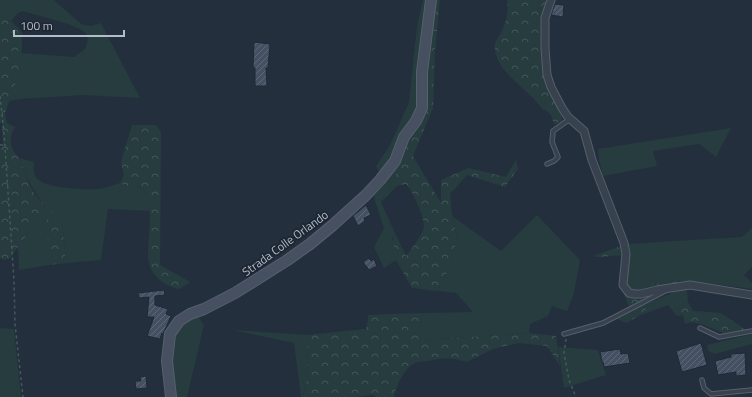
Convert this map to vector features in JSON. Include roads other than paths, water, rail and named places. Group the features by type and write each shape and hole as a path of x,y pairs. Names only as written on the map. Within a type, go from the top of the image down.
{"street":[{"name":"Strada Colle Orlando","path":"171,397 167,361 168,350 170,334 179,321 190,314 204,309 235,293 310,244 334,225 366,195 395,161 404,138 416,121 422,108 422,72 431,0"},
{"path":"551,0 546,18 545,48 548,76 557,100 570,118 584,132 592,160 624,243 626,254 623,284 625,289 629,293 640,294 690,285 752,295"}],"lane":[{"path":"547,164 554,161 558,157 552,142 553,131 570,118"},
{"path":"564,334 603,323 671,288"},
{"path":"700,328 719,337 752,331"},
{"path":"702,380 704,388 711,394 752,390"}]}
